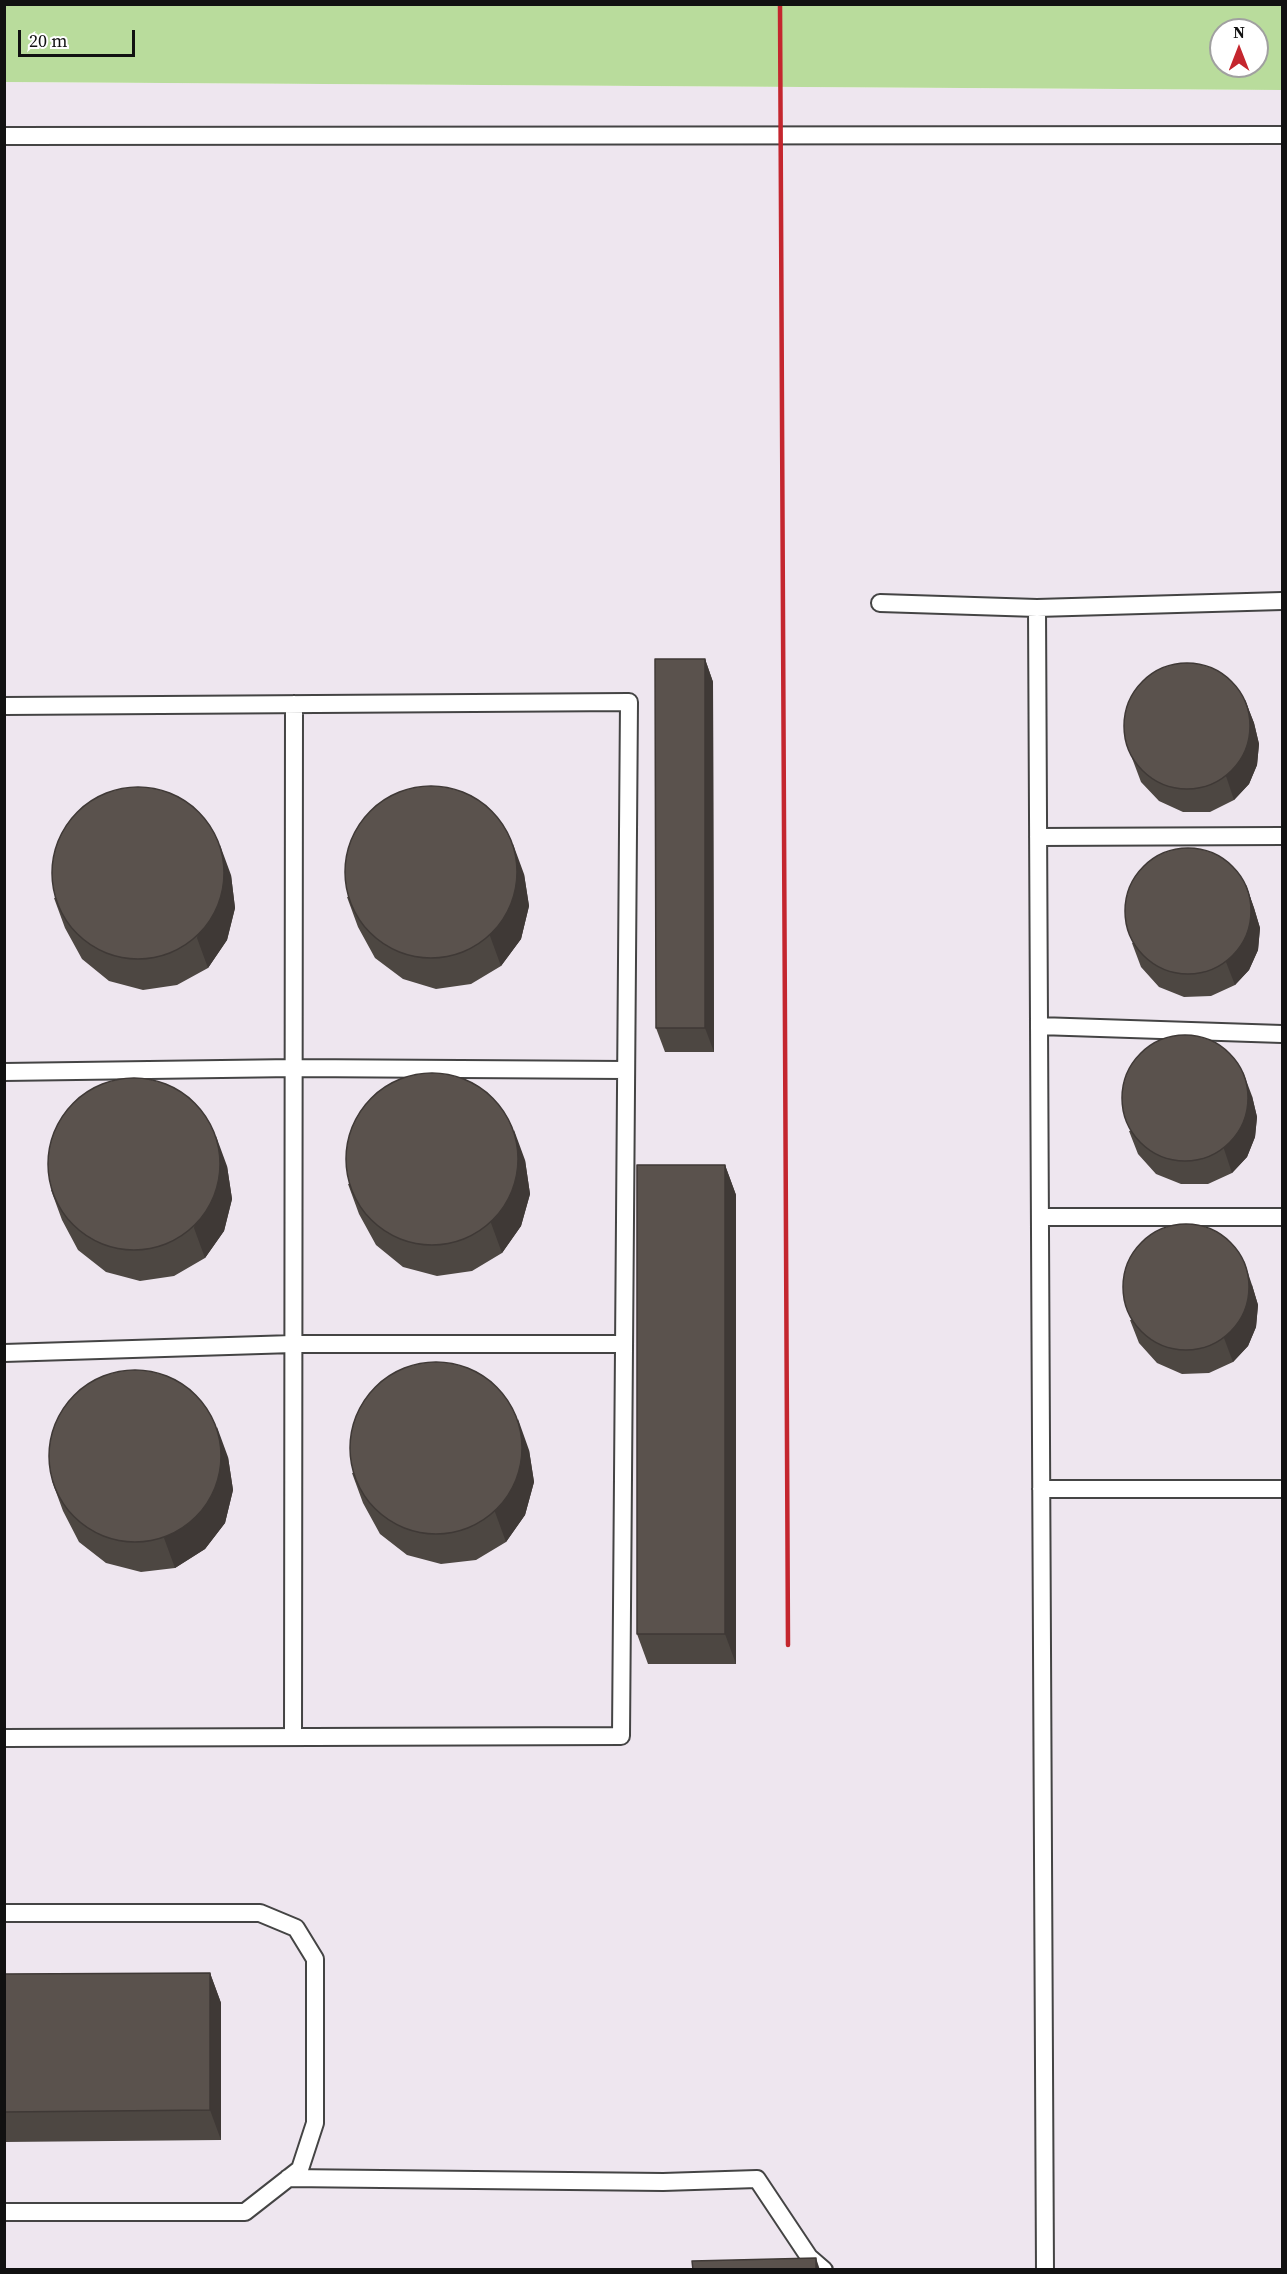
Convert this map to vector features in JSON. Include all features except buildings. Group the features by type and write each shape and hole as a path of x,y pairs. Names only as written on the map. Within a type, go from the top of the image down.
{"lane":[{"path":"4,136 1282,135"},
{"path":"880,603 1037,608 1282,602"},
{"path":"1037,608 1045,2270"},
{"path":"4,706 629,702 621,1736 4,1738"},
{"path":"293,1737 294,704"},
{"path":"1038,837 1282,837"},
{"path":"1039,1026 1282,1034"},
{"path":"4,1072 294,1068 626,1070"},
{"path":"1040,1217 1282,1216"},
{"path":"4,1353 293,1344 624,1344"},
{"path":"1041,1489 1282,1489"},
{"path":"4,1913 260,1913 296,1928 315,1959 315,2123 300,2169 245,2212 4,2212"},
{"path":"288,2178 663,2182 757,2179 809,2257 824,2270"}],"shaded area":[{"path":"5,82 1282,90 1282,2269 5,2270"}],"green space":[{"path":"5,4 1282,5 1282,90 5,82"}],"railway":[{"path":"780,4 788,1645"}]}
